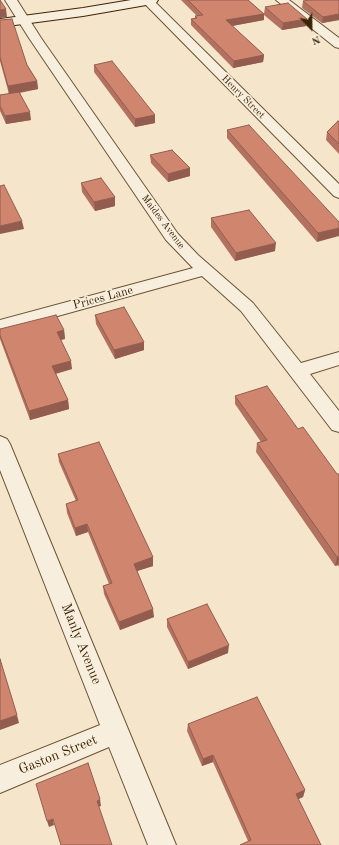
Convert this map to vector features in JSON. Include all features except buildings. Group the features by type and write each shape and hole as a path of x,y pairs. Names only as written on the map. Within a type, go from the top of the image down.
{"street":[{"name":"Maides Avenue","path":"11,0 35,38 172,237 192,259 247,308 339,425"},
{"path":"0,23 149,0"},
{"name":"Henry Street","path":"149,0 339,193"},
{"path":"282,0 339,44"},
{"name":"Prices Lane","path":"0,326 206,270"},
{"path":"298,371 339,358"},
{"name":"Manly Avenue","path":"0,444 162,845"},
{"name":"Gaston Street","path":"0,779 116,731"}]}
